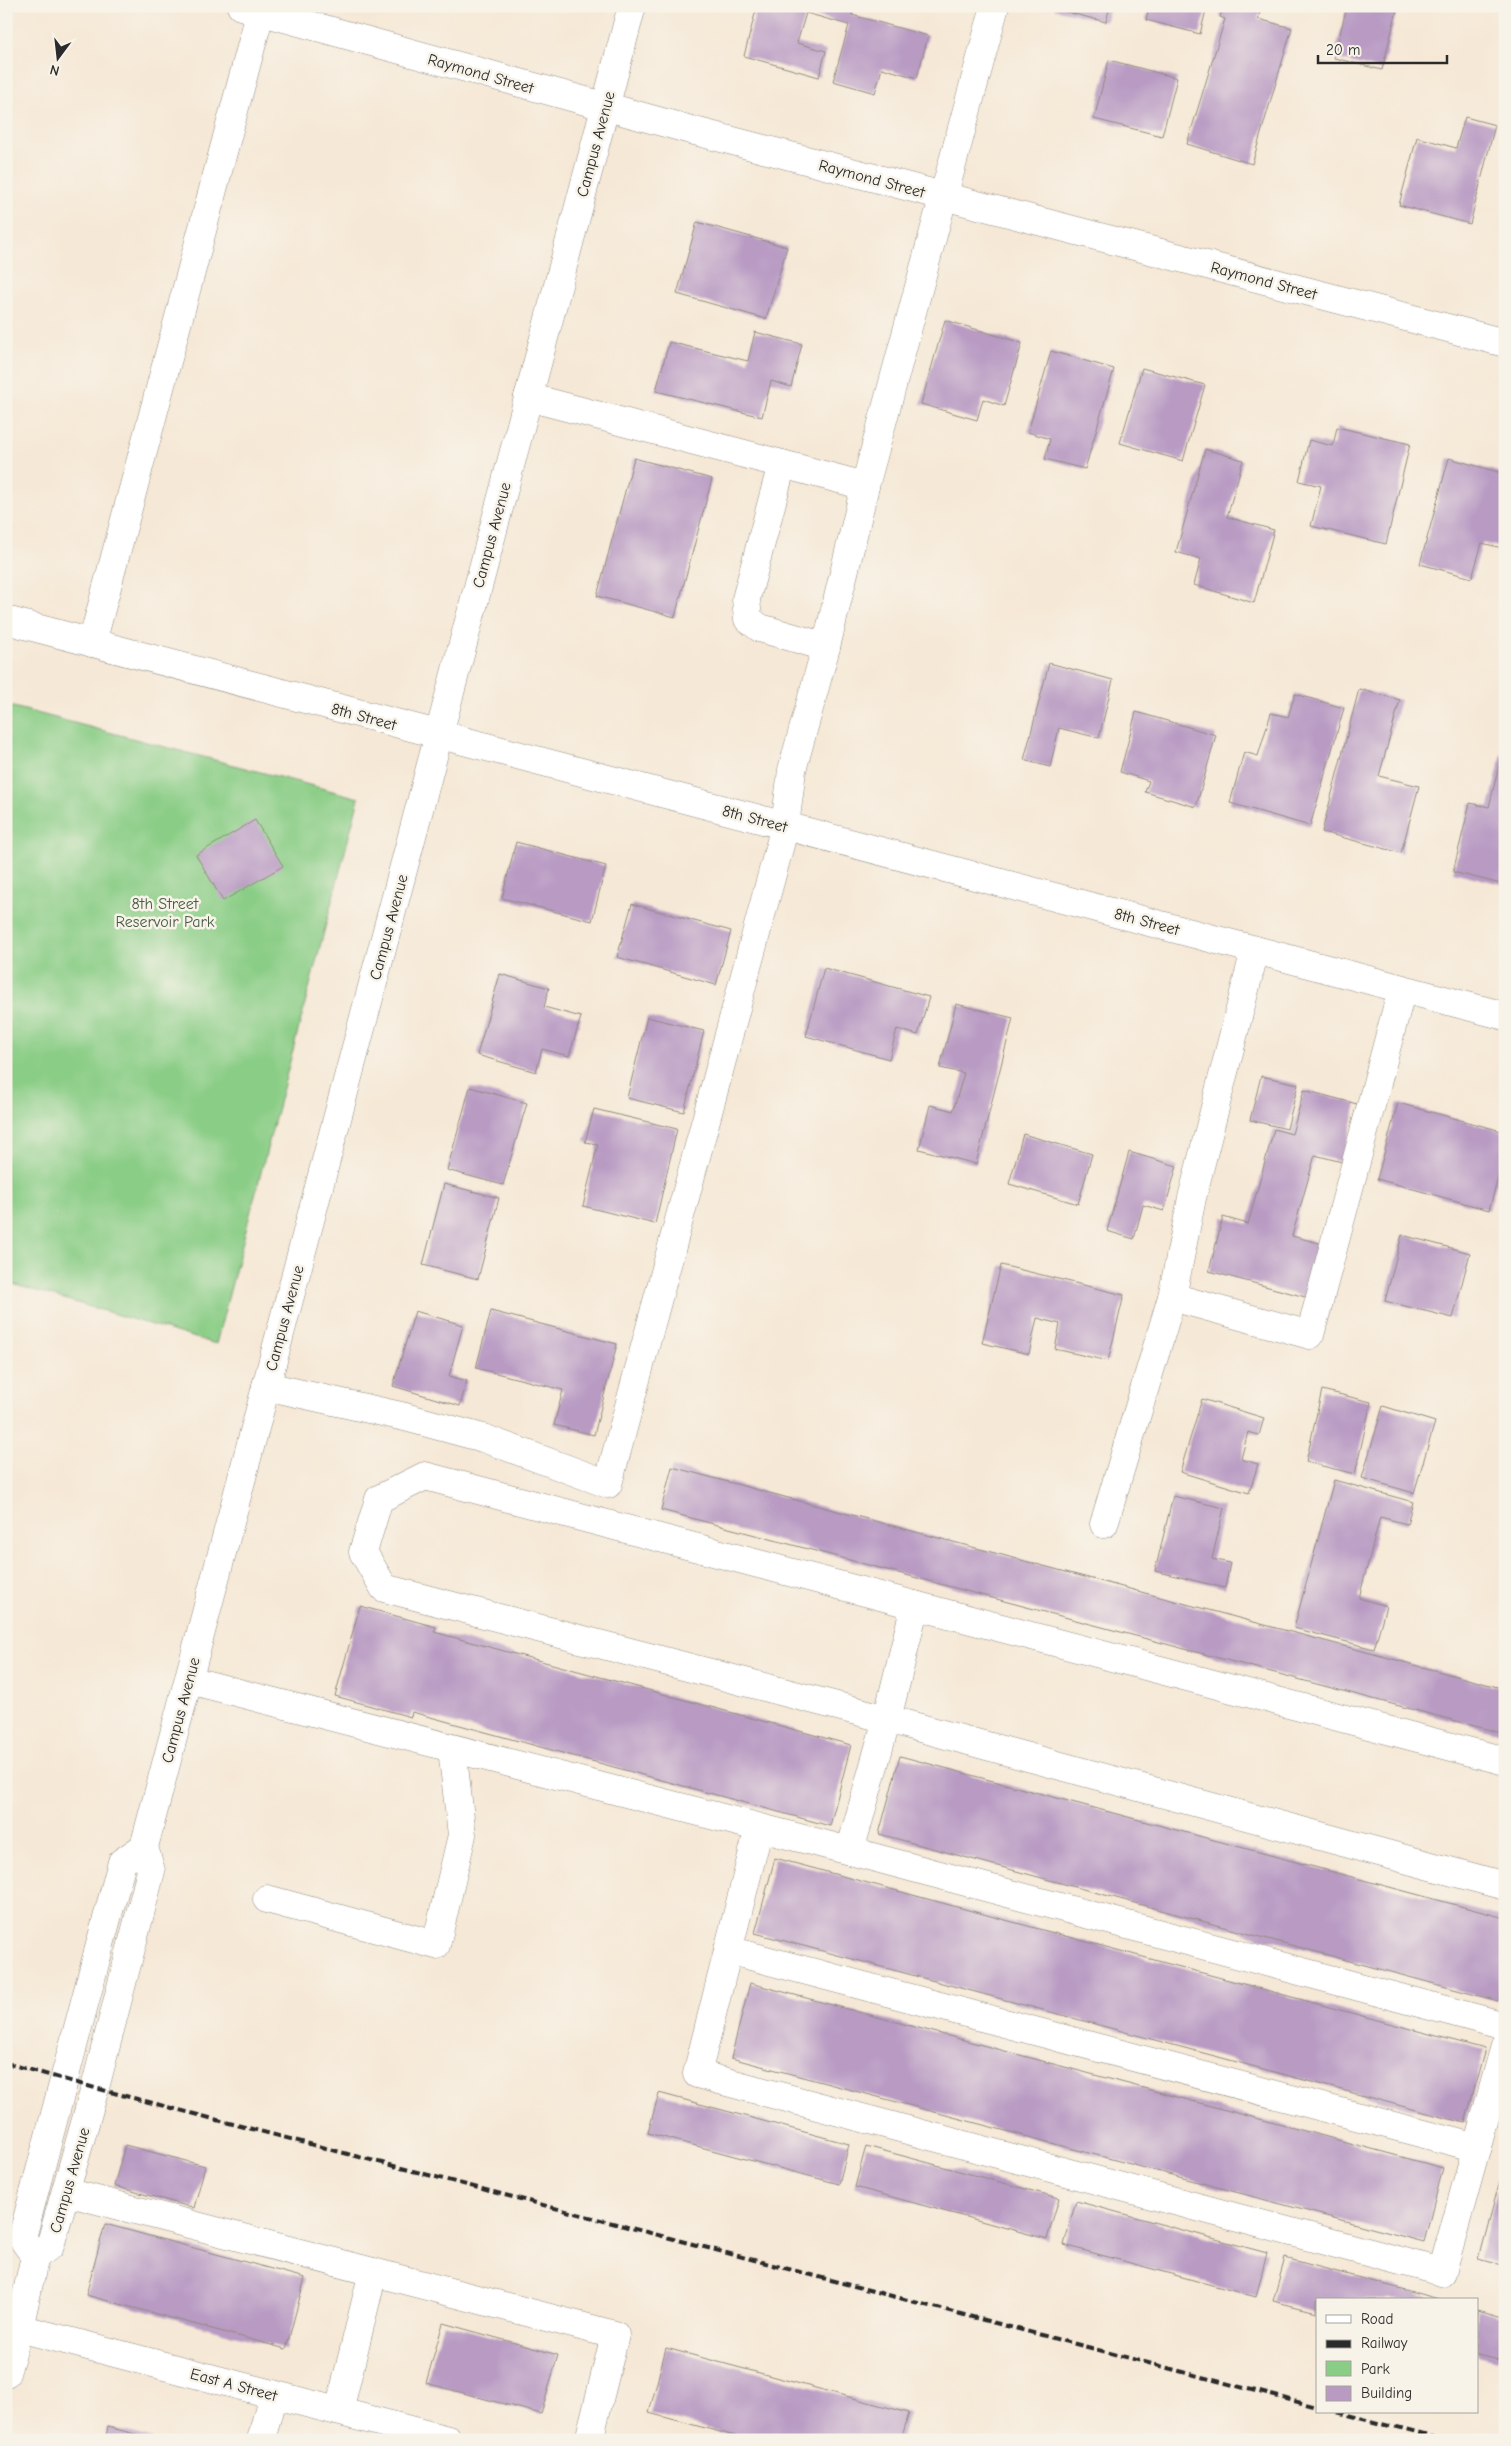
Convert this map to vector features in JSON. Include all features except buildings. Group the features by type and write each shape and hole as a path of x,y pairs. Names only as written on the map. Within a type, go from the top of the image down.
{"street":[{"name":"Campus Avenue","path":"144,1847 122,1862 22,2238 35,2256 50,2246 66,2192 151,1871 144,1847 632,6"},
{"path":"266,1386 405,1417 483,1438 608,1484 785,826 792,770 826,647 865,486 995,6"},
{"name":"Raymond Street","path":"254,8 605,107 1505,343"},
{"path":"92,643 254,8"},
{"path":"528,397 865,486"},
{"path":"782,464 746,598 748,619 760,628 826,647"},
{"name":"8th Street","path":"6,620 438,736 1505,1016"},
{"path":"1104,1524 1172,1297 1192,1198 1255,950"},
{"path":"1172,1297 1310,1335 1402,989"},
{"path":"1505,1761 425,1476 379,1499 363,1552 384,1588 887,1719 1505,1886"},
{"path":"850,1851 887,1719 916,1605"},
{"path":"188,1680 850,1851 1505,2026"},
{"path":"267,1899 436,1945 462,1835 452,1749"},
{"path":"760,1828 697,2074 1442,2272 1505,2046"},
{"path":"728,1950 1477,2148"},
{"path":"66,2192 615,2336 589,2440"},
{"path":"6,2373 19,2328 35,2256"},
{"path":"339,2411 373,2272"},
{"name":"East A Street","path":"19,2328 448,2440"},
{"path":"261,2440 273,2394"}],"green space":[{"name":"8th Street Reservoir Park","path":"6,705 359,798 216,1344 6,1282"}],"railway":[{"path":"6,2063 95,2088 1316,2407"},
{"path":"1345,2414 1443,2440"}]}
